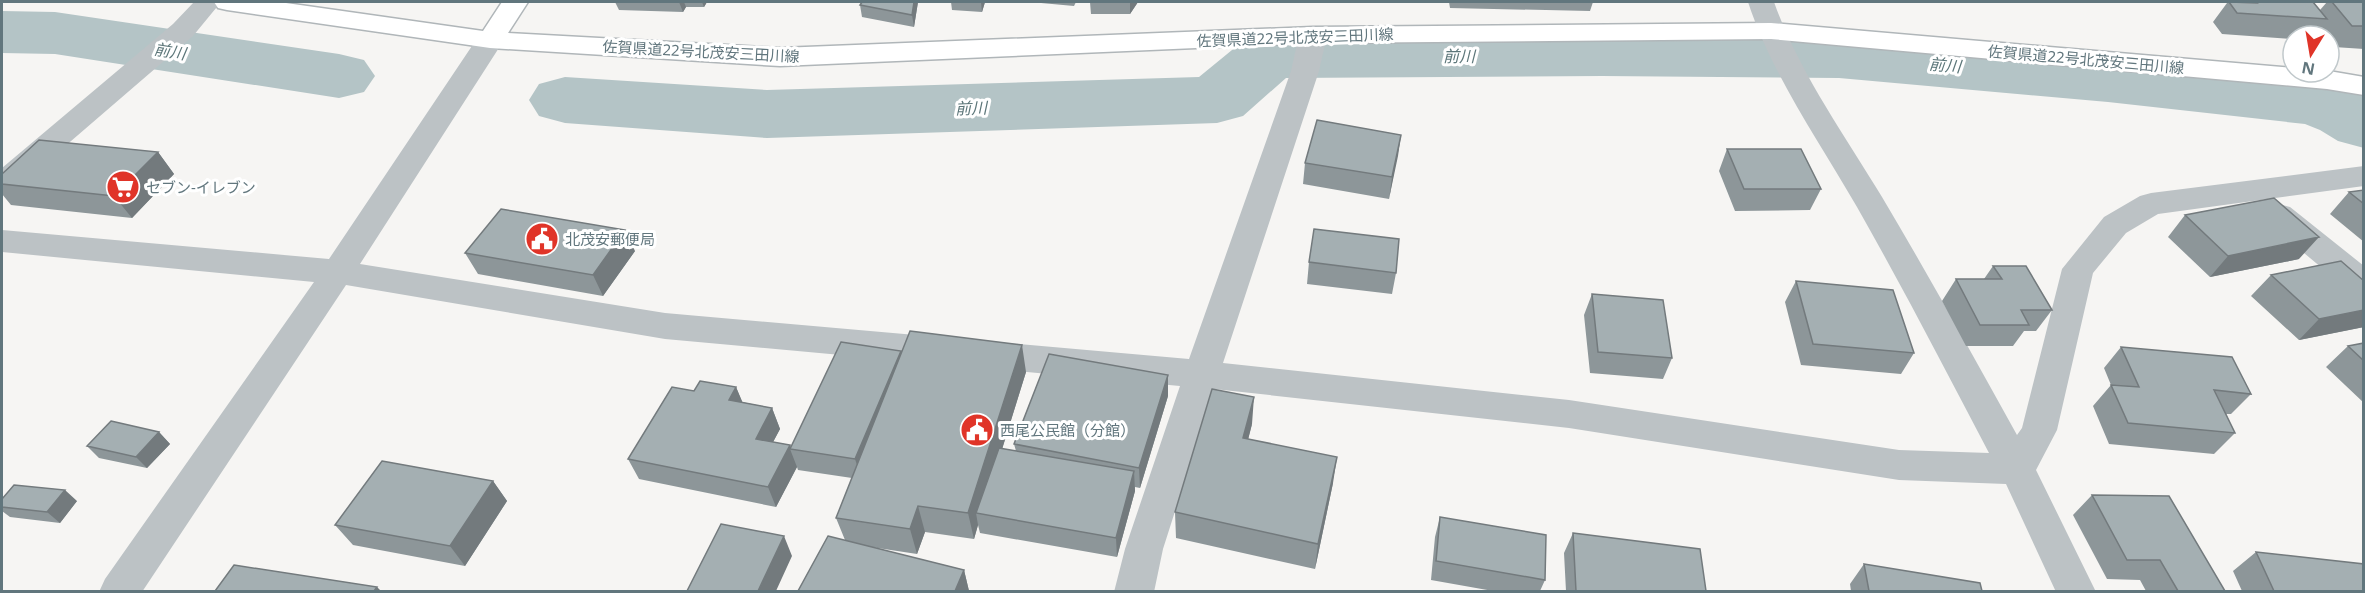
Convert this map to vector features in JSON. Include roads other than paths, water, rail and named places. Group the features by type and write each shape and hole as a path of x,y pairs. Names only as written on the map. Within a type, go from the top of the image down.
{"main road":[{"name":"佐賀県道22号北茂安三田川線","path":"227,2 490,40 780,57 1313,35 1771,31 2327,80 2364,86"},
{"path":"490,40 515,2"}],"street":[{"path":"2,184 183,30 208,2"},
{"path":"1762,2 1771,31 1790,67 1895,246 2018,469 2076,591"},
{"path":"1134,591 1144,549 1305,71 1313,35"},
{"path":"119,591 338,272 490,40"},
{"path":"2018,469 2039,430 2078,269 2115,225 2151,204 2364,176"},
{"path":"2247,190 2364,284"},
{"path":"2,241 338,272 665,326 1202,374 1569,414 1899,465 2018,469"}],"waterway":[{"name":"前川","path":"2,32 55,33 339,76"},
{"name":"前川","path":"565,100 767,114 1217,100 1268,56 1602,54 1839,56 2108,79 2315,102 2346,113 2364,124"}],"place":[{"name":"セブン-イレブン","path":"123,187"},
{"name":"北茂安郵便局","path":"542,239"},
{"name":"西尾公民館（分館）","path":"977,430"}]}
